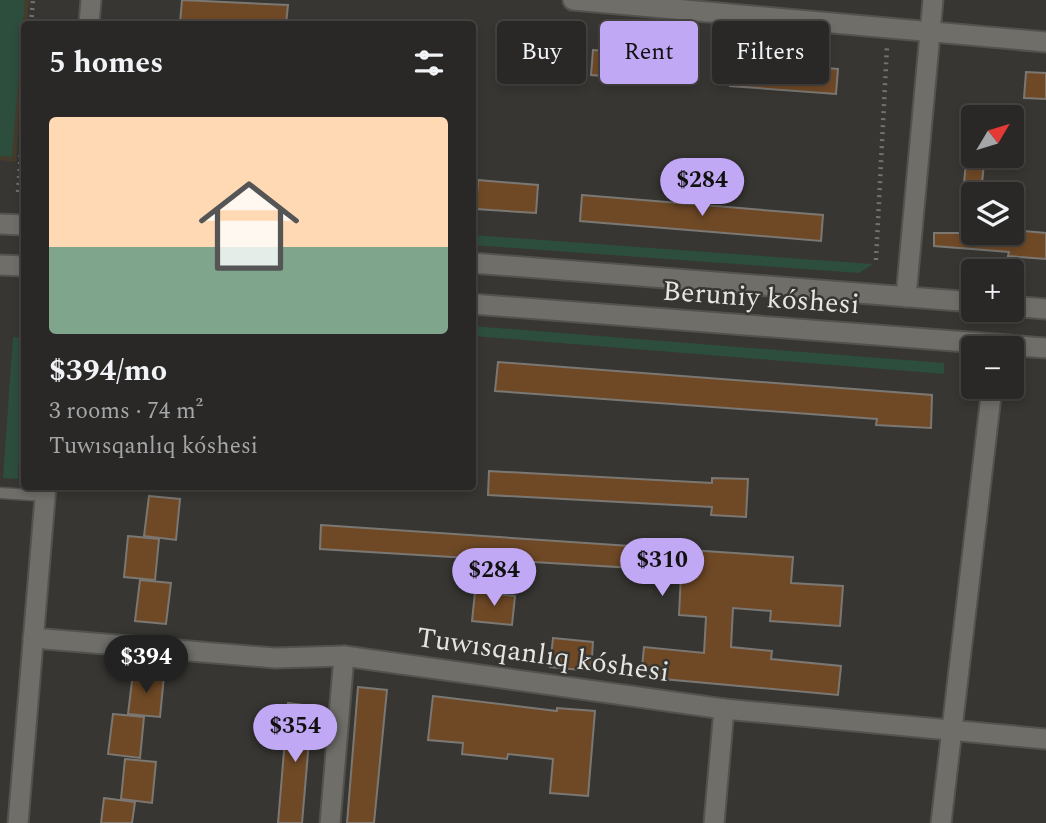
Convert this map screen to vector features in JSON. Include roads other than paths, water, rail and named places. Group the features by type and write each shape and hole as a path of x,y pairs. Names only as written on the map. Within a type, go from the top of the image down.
{"street":[{"path":"89,21 91,0"},
{"path":"573,0 1046,42"},
{"path":"905,297 933,0"},
{"path":"0,224 21,225"},
{"name":"Beruniy kóshesi","path":"476,263 961,301"},
{"path":"0,265 21,266"},
{"name":"Beruniy kóshesi","path":"476,304 961,343"},
{"path":"1024,307 1046,309"},
{"name":"Beruniy kóshesi","path":"1024,347 1046,348"},
{"path":"941,823 991,399"},
{"path":"18,823 45,491"},
{"name":"Tuwısqanlıq kóshesi","path":"33,638 275,657 344,656 724,709 1046,739"},
{"path":"330,823 344,656"},
{"path":"715,823 724,709"}],"lane":[{"path":"0,493 45,491"}]}
